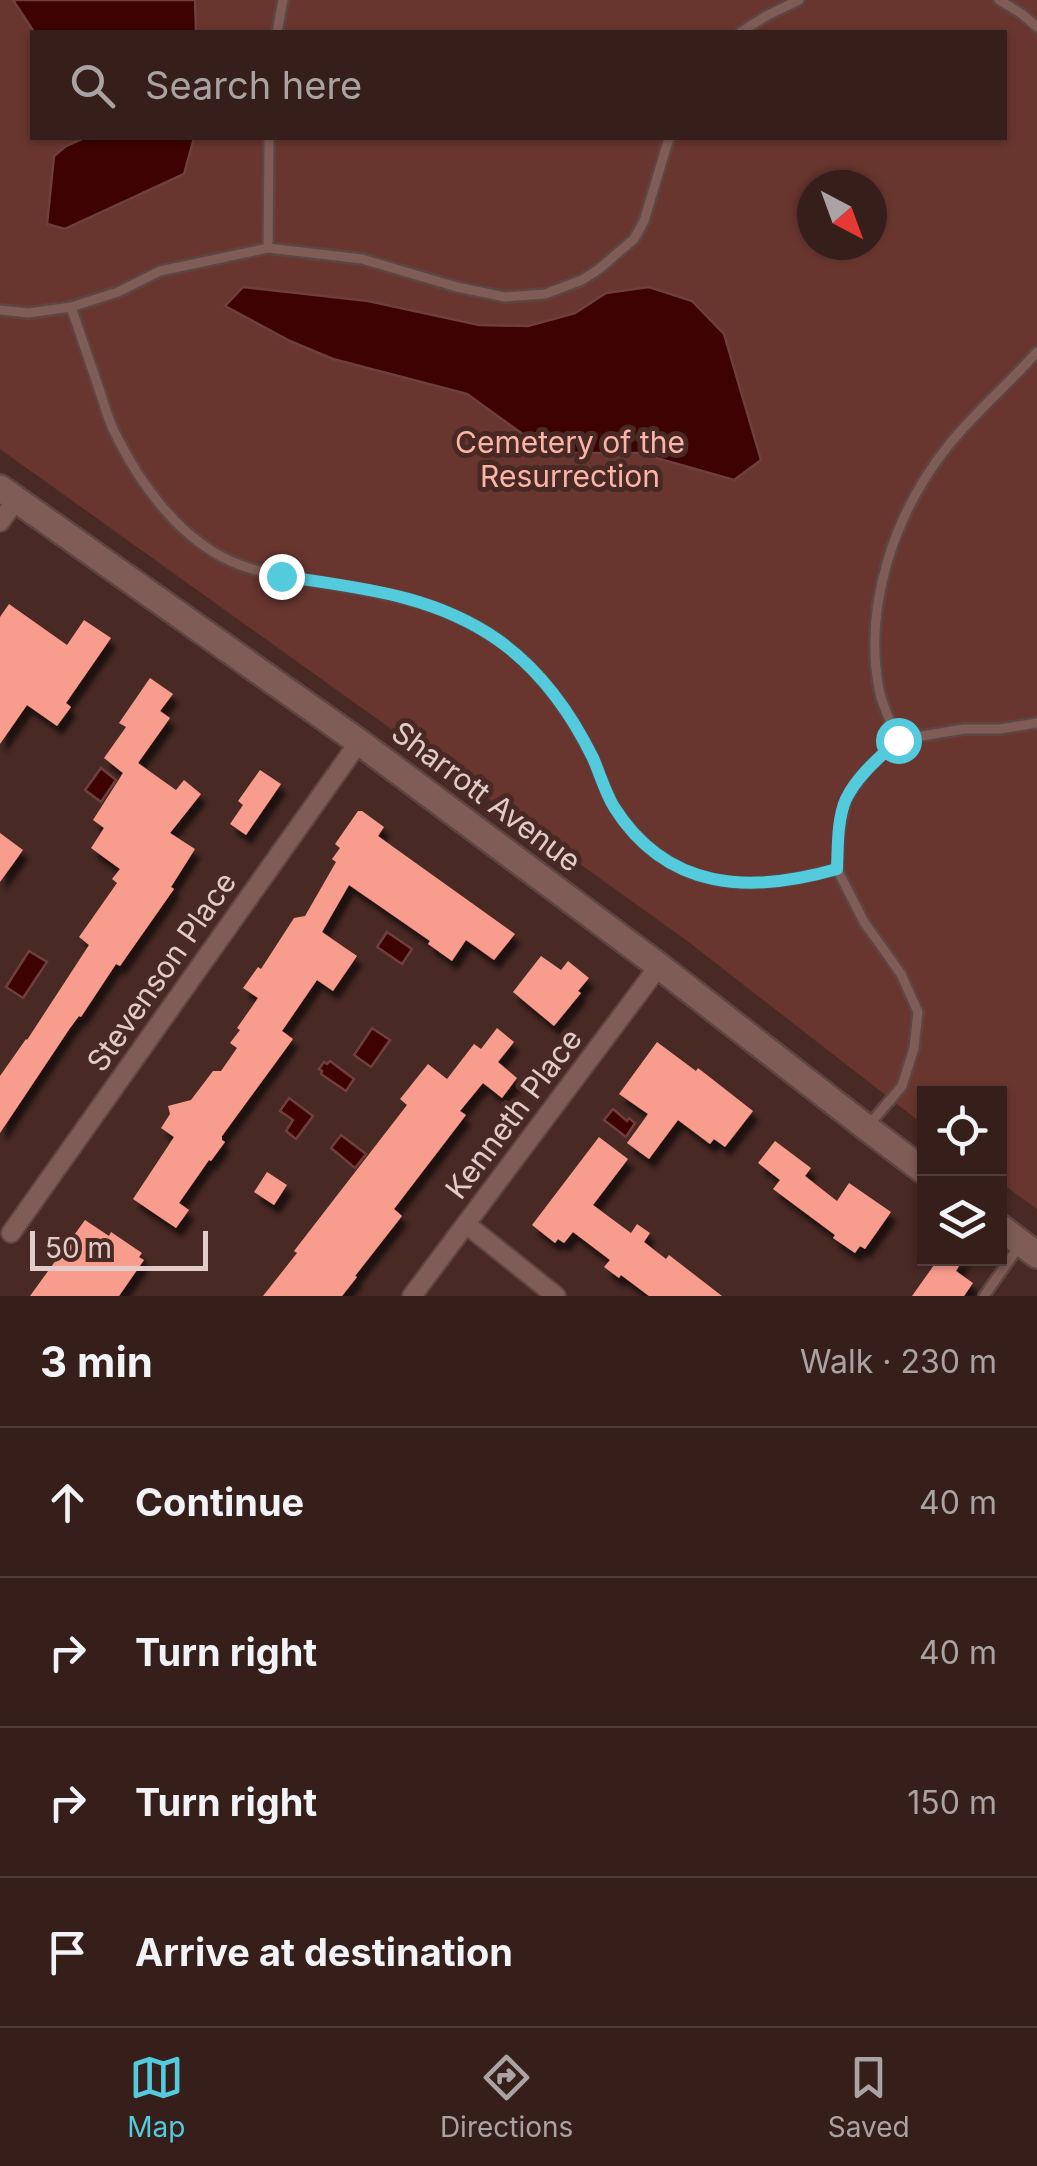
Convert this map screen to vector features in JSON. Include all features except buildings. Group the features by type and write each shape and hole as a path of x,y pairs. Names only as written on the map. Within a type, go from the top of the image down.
{"street":[{"path":"0,522 8,494"},
{"name":"Sharrott Avenue","path":"8,494 358,742 917,1165"},
{"name":"Stevenson Place","path":"11,1233 358,742"},
{"name":"Kenneth Place","path":"412,1296 659,966"},
{"path":"466,1224 556,1296"},
{"path":"1007,1232 1029,1249"}],"lane":[{"path":"277,30 284,0"},
{"path":"744,30 799,0"},
{"path":"999,0 1037,27"},
{"path":"268,248 269,140"},
{"path":"0,310 28,313 72,307 118,292 160,271 268,248 362,259 505,297 545,294 582,280 634,239 644,220 667,140"},
{"path":"72,307 112,427 138,473 166,511 206,548 240,565 281,576 414,598 456,615 499,641 530,667 557,698 594,761 612,805 630,828 654,852 688,872 730,883 760,884 802,879 837,869"},
{"path":"898,740 880,692 874,642 883,574 908,507 946,448 1037,352"},
{"path":"866,1128 902,1086 914,1048 918,1012 901,974 864,922 837,869 846,800 869,767 898,740 1037,723"},
{"path":"984,1296 1029,1249"}],"green space":[{"name":"Cemetery of the Resurrection","path":"0,0 1037,0 1037,1209 1007,1187 1007,1086 917,1086 917,1120 686,940 0,449"}],"shaded area":[{"path":"13,0 195,0 196,30 33,30"},
{"path":"80,140 193,140 184,174 65,229 47,224 54,156"},
{"path":"243,287 368,301 479,325 528,326 575,313 606,293 649,287 692,301 724,334 761,460 734,480 639,453 549,453 467,394 333,359 225,306"},
{"path":"101,768 116,780 101,802 85,790"},
{"path":"387,932 412,949 402,964 377,947"},
{"path":"29,951 47,962 23,998 6,987"},
{"path":"372,1028 390,1040 371,1067 354,1055"},
{"path":"330,1061 354,1079 346,1091 321,1074 319,1069"},
{"path":"289,1098 313,1116 296,1139 286,1131 293,1120 280,1111"},
{"path":"613,1109 635,1123 626,1137 604,1120"},
{"path":"341,1135 366,1154 355,1168 331,1148"}],"route":[{"path":"281,576 414,598 456,615 499,641 530,667 557,698 594,761 612,805 630,828 654,852 688,872 730,883 760,884 802,879 837,869 846,800 869,767 898,740"}]}
